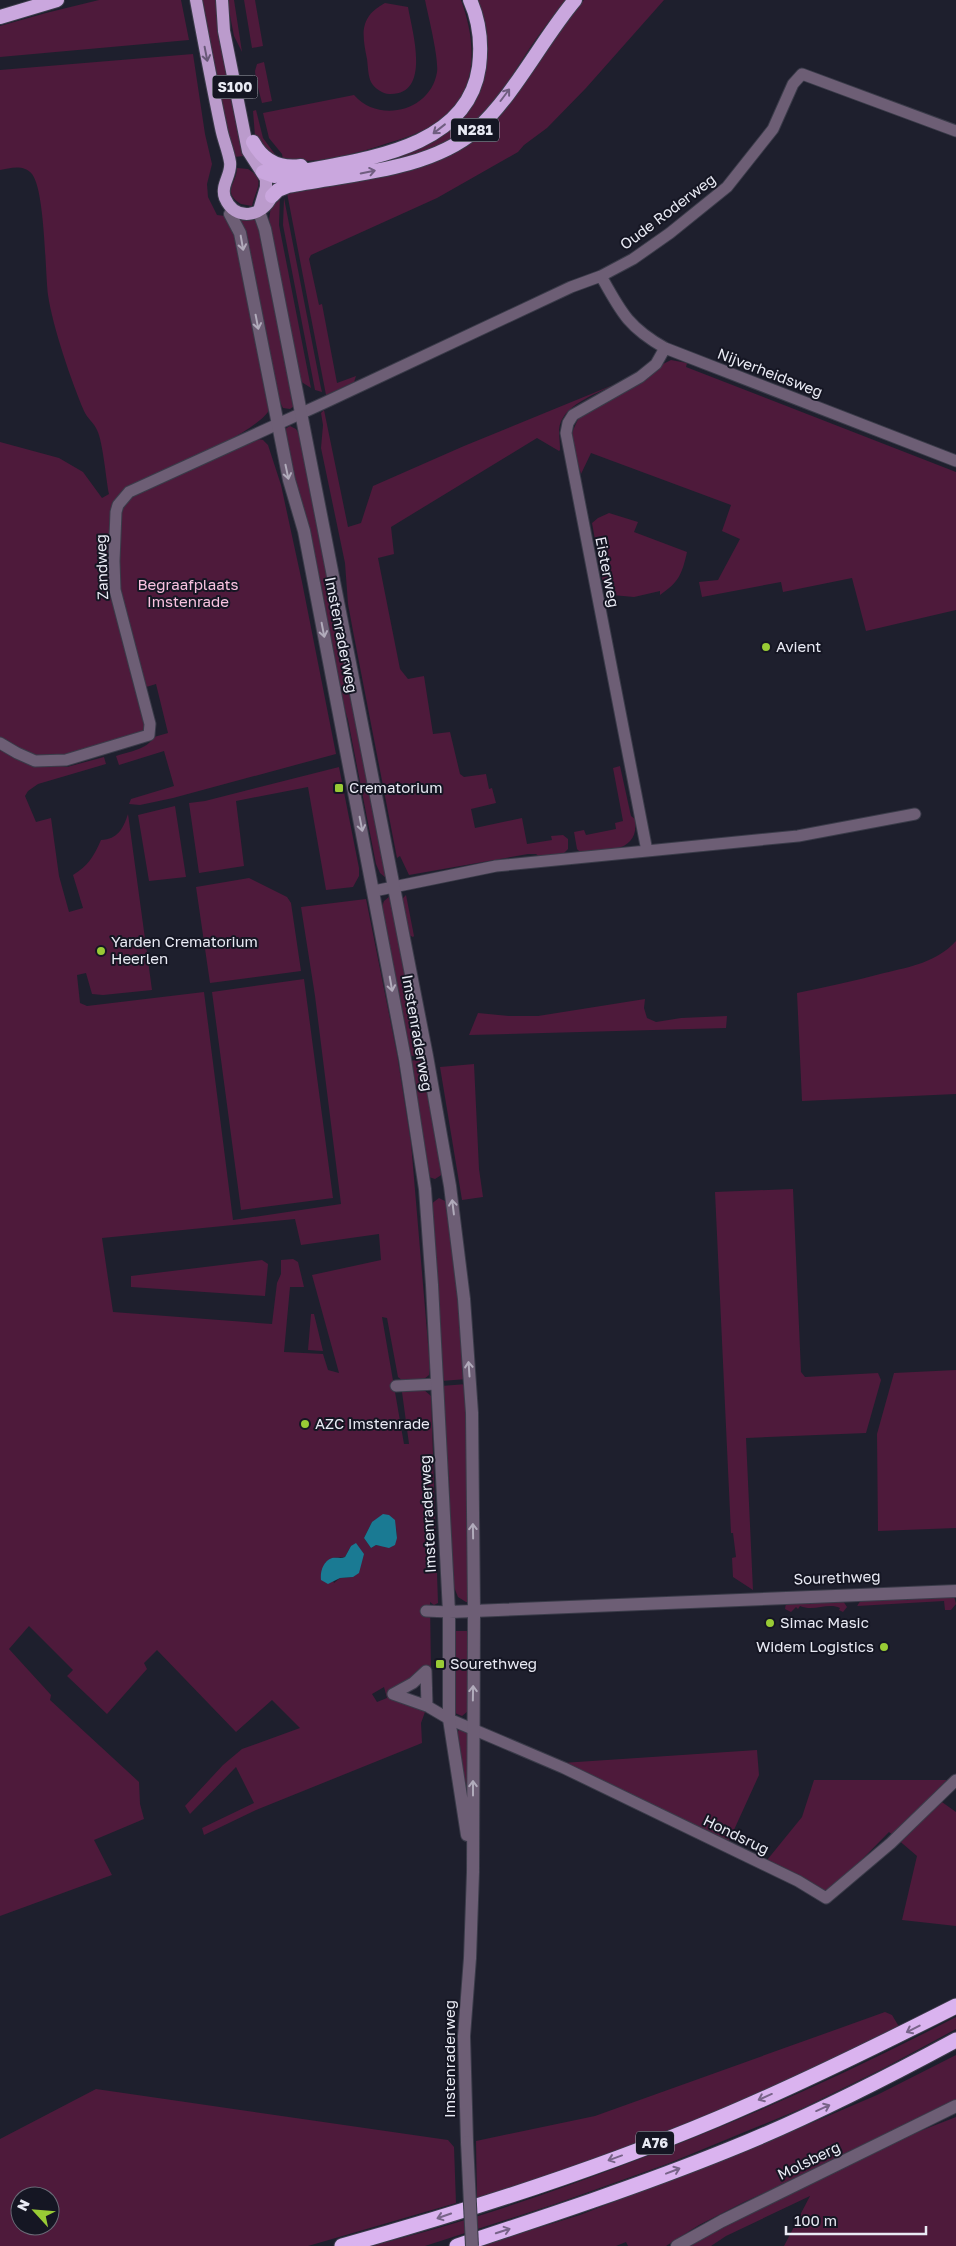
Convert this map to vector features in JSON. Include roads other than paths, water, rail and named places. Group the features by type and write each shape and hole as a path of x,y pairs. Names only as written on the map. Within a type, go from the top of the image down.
{"highway":[{"path":"0,17 58,0"},
{"name":"N281","path":"260,168 279,176 382,154 412,144 435,133 454,116 470,96 479,69 480,33 470,0"},
{"name":"N281","path":"266,205 278,190 288,186 413,162 460,142 489,116 575,0"},
{"name":"N281","path":"253,142 259,152 270,162 286,167 304,166 316,168"},
{"name":"A76","path":"342,2246 422,2224 569,2174 707,2123 856,2058 956,2006"},
{"name":"A76","path":"457,2246 589,2203 729,2150 873,2085 956,2040"}],"main road":[{"name":"S100","path":"196,0 223,139 226,167 230,171 224,186 227,201 234,209 244,214 266,205 261,200 266,187 260,168 248,151 224,31 223,4"},
{"name":"S100","path":"223,4 240,74 253,142"},
{"path":"230,214 220,206 216,194 217,181 226,167 246,160 260,168"}],"street":[{"name":"Oude Roderweg","path":"277,424 571,287 601,276 634,259 727,187 773,129 793,84 802,74 956,131"},
{"name":"Imstenraderweg","path":"266,205 265,229 427,1056 450,1186 464,1299 472,1413 474,1611 473,1872 470,1958 464,2036 472,2246"},
{"name":"Imstenraderweg","path":"230,214 240,233 277,424 289,480 306,541 405,1059 425,1189 449,1612 449,1719 473,1872"},
{"name":"Nijverheidsweg","path":"601,276 632,326 665,348 956,461"},
{"name":"Eisterweg","path":"647,851 566,433 568,422 573,415 640,377 656,364 665,348"},
{"name":"Zandweg","path":"0,743 35,761 66,760 149,736 150,724 116,590 114,561 118,505 129,492 277,424"},
{"path":"374,891 496,866 798,836 915,814"},
{"path":"396,1386 437,1384"},
{"name":"Sourethweg","path":"449,1612 956,1591"},
{"path":"426,1611 449,1612"},
{"path":"427,1706 449,1719 473,1728"},
{"name":"Hondsrug","path":"473,1728 564,1768 798,1881 826,1898 891,1843 956,1780"},
{"name":"Molsberg","path":"677,2246 722,2221 956,2106"}],"water":[{"path":"383,1514 389,1515 395,1520 397,1538 395,1545 389,1548 376,1545 371,1548 364,1538 372,1522"},
{"path":"356,1543 364,1554 359,1573 353,1577 340,1578 328,1584 321,1580 324,1564 332,1558 345,1557 351,1546"}],"place":[{"name":"Avient","path":"766,647"},
{"name":"Crematorium","path":"339,788"},
{"name":"Yarden Crematorium Heerlen","path":"101,951"},
{"name":"AZC Imstenrade","path":"305,1424"},
{"name":"Simac Masic","path":"770,1623"},
{"name":"Widem Logistics","path":"884,1647"},
{"name":"Sourethweg","path":"440,1664"}],"park label":[{"name":"Begraafplaats Imstenrade","path":"188,594"}]}
